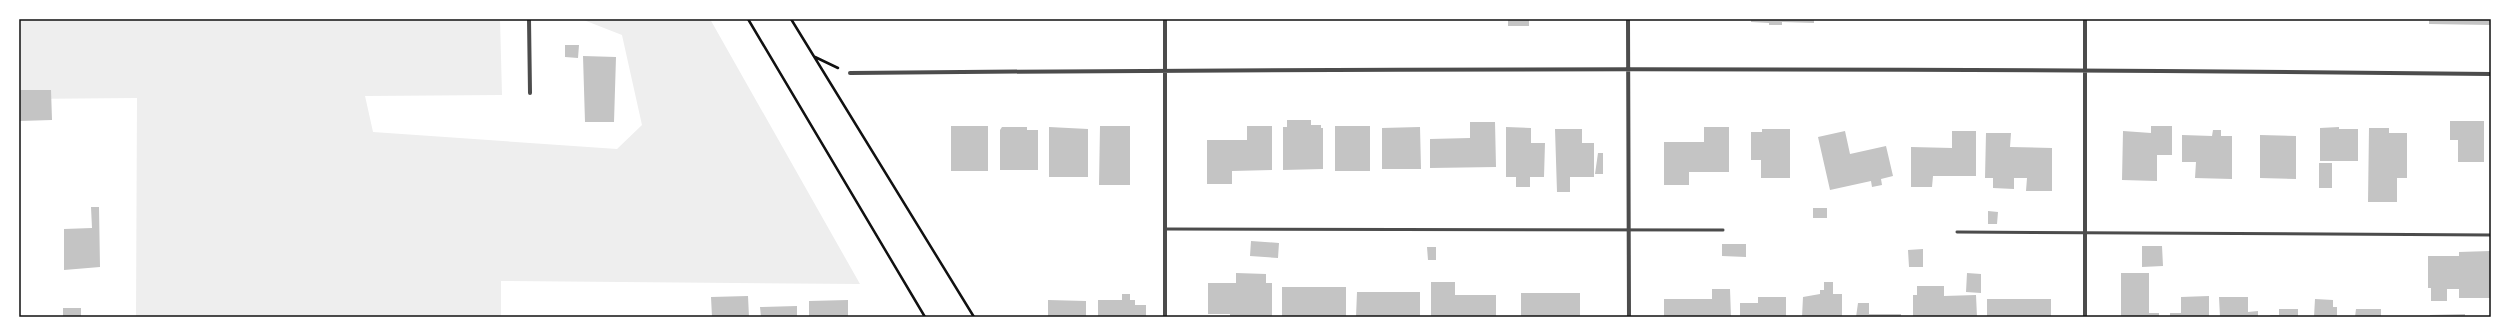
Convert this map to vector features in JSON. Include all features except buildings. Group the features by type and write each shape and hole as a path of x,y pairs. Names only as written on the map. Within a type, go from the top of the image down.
{"street":[{"path":"529,19 530,93"},
{"path":"1165,19 1165,317"},
{"path":"1628,19 1629,317"},
{"path":"2085,19 2085,317"},
{"path":"850,73 1165,70 2085,70 2491,74"}],"lane":[{"path":"1165,229 1723,230"},
{"path":"1957,232 2491,235"}],"path":[{"path":"748,19 925,317"},
{"path":"791,19 974,317"},
{"path":"815,57 850,73"}],"shaded area":[{"path":"19,19 500,19 502,95 365,96 373,132 617,149 642,125 622,35 581,19 710,19 860,284 501,281 501,317 136,317 137,98 19,99"}]}
